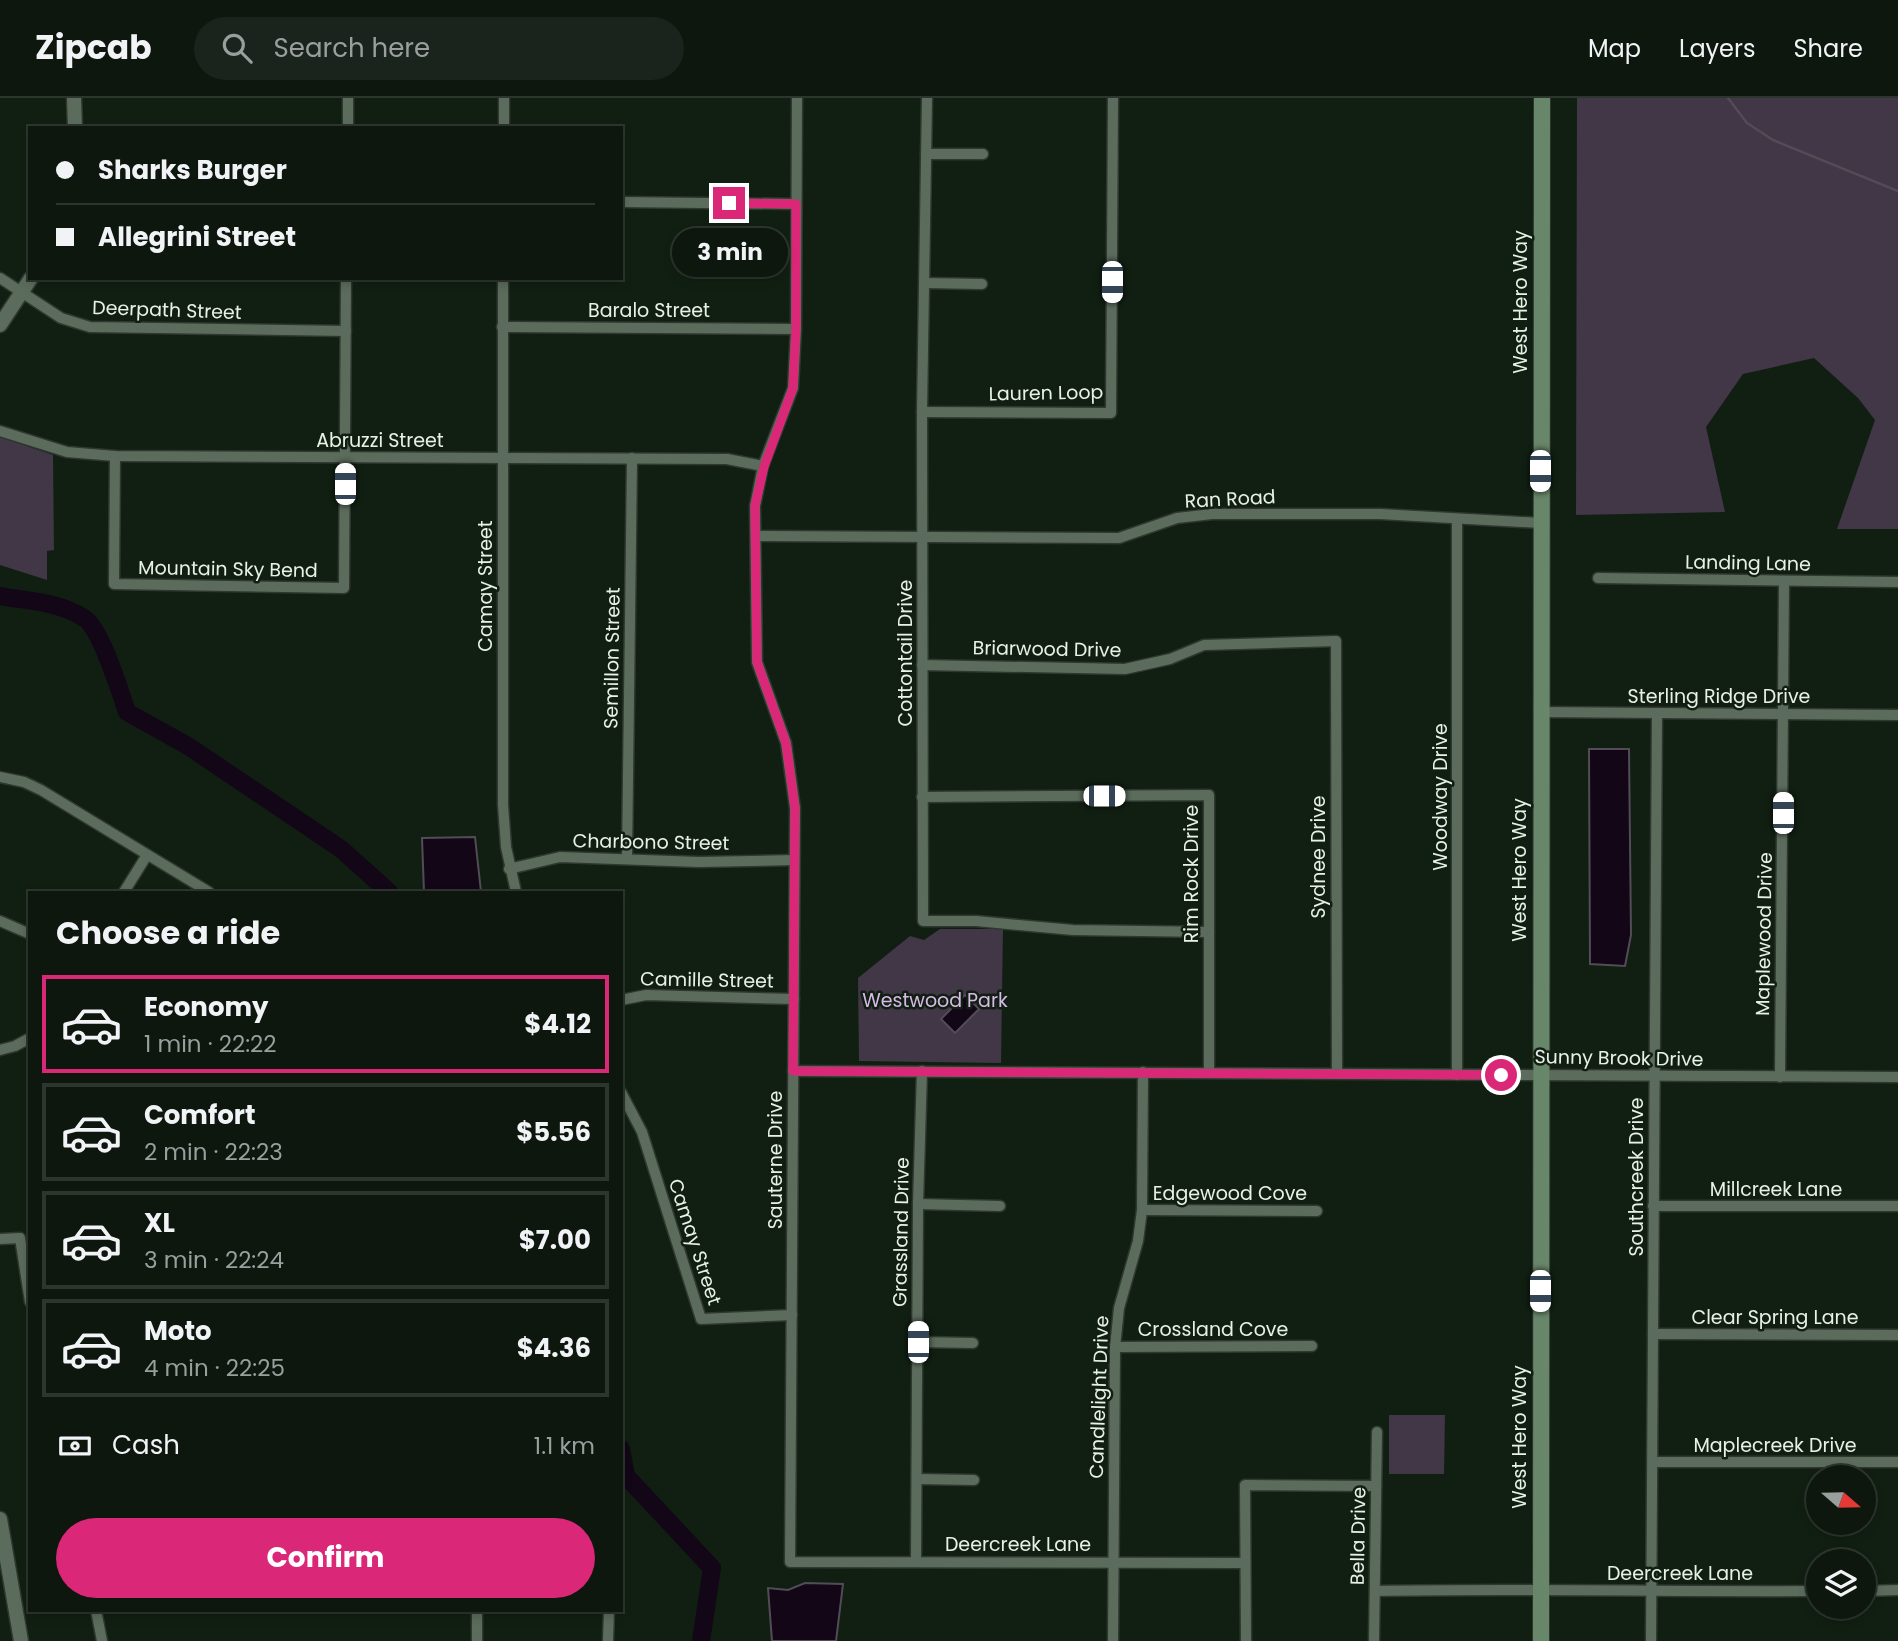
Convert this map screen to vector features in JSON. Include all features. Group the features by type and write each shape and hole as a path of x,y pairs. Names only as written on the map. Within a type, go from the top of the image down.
{"main road":[{"name":"West Hero Way","path":"1541,1641 1539,712 1542,98"}],"street":[{"path":"74,98 75,126"},
{"path":"348,98 348,126"},
{"path":"504,98 504,126"},
{"name":"Sauterne Drive","path":"790,1562 795,808 786,743 757,662 755,506 764,467 793,388 796,329 797,98"},
{"name":"Cottontail Drive","path":"927,98 922,412 923,921 976,921 1073,930 1209,932"},
{"name":"Lauren Loop","path":"922,412 1111,413 1113,98"},
{"path":"926,154 984,154"},
{"path":"623,202 796,204"},
{"name":"Deerpath Street","path":"0,278 61,318 90,327 346,331"},
{"path":"0,324 30,280"},
{"path":"345,458 346,280"},
{"name":"Camay Street","path":"503,280 503,805 509,869 516,891"},
{"path":"925,283 982,284"},
{"name":"Baralo Street","path":"502,327 796,329"},
{"name":"Abruzzi Street","path":"0,431 67,452 115,456 727,459 764,467"},
{"name":"Mountain Sky Bend","path":"115,456 114,584 344,588 345,458"},
{"name":"Semillon Street","path":"627,858 632,458"},
{"name":"Ran Road","path":"756,536 1119,538 1177,518 1212,514 1380,514 1540,523"},
{"name":"Woodway Drive","path":"1457,519 1457,1074"},
{"name":"Landing Lane","path":"1598,578 1898,582"},
{"name":"Maplewood Drive","path":"1780,1077 1784,581"},
{"name":"Briarwood Drive","path":"922,665 1125,669 1170,659 1204,645 1336,641"},
{"name":"Sydnee Drive","path":"1336,641 1337,1072"},
{"name":"Sterling Ridge Drive","path":"1539,712 1898,715"},
{"name":"Southcreek Drive","path":"1651,1641 1657,713"},
{"path":"0,777 24,782 41,790 207,891"},
{"name":"Rim Rock Drive","path":"922,797 1209,795 1209,1072"},
{"path":"125,891 147,855"},
{"name":"Charbono Street","path":"509,869 560,857 699,862 794,860"},
{"path":"0,921 28,933"},
{"name":"Camille Street","path":"623,1000 646,995 794,999"},
{"path":"0,1049 15,1046 28,1039"},
{"name":"Sunny Brook Drive","path":"793,1071 1898,1077"},
{"name":"Grassland Drive","path":"916,1561 918,1204 922,1071"},
{"name":"Candlelight Drive","path":"1113,1641 1115,1347 1119,1308 1138,1241 1142,1210 1143,1072"},
{"name":"Camay Street","path":"623,1096 642,1132 701,1319 792,1315"},
{"path":"918,1204 1000,1206"},
{"name":"Millcreek Lane","path":"1653,1206 1898,1206"},
{"name":"Edgewood Cove","path":"1142,1210 1317,1211"},
{"path":"0,1239 20,1238 28,1289"},
{"name":"Clear Spring Lane","path":"1653,1334 1898,1335"},
{"path":"918,1342 973,1343"},
{"name":"Crossland Cove","path":"1115,1347 1312,1346"},
{"name":"Bella Drive","path":"1374,1641 1377,1432"},
{"name":"Maplecreek Drive","path":"1653,1462 1898,1462"},
{"path":"918,1479 974,1480"},
{"path":"1245,1641 1245,1485 1376,1486"},
{"path":"0,1520 20,1641"},
{"name":"Deercreek Lane","path":"790,1562 1245,1563"},
{"name":"Deercreek Lane","path":"1375,1591 1541,1588 1651,1592 1806,1591"},
{"path":"1876,1591 1898,1590"},
{"path":"96,1612 102,1641"},
{"path":"477,1612 477,1641"},
{"path":"608,1641 609,1612"}],"green space":[{"path":"1577,98 1898,98 1898,529 1837,529 1875,420 1858,398 1814,358 1743,374 1706,427 1725,512 1576,515"},
{"path":"0,437 53,455 54,550 47,551 47,580 0,565"},
{"name":"Westwood Park","path":"940,929 1003,929 1001,1063 859,1061 858,978 910,936 924,940"},
{"path":"1389,1415 1445,1415 1444,1474 1389,1474"}],"shaded area":[{"path":"1589,749 1629,749 1631,935 1625,966 1590,964"},
{"path":"475,837 481,891 424,891 422,838"},
{"path":"965,995 979,1009 955,1033 941,1019"},
{"path":"805,1583 843,1584 836,1641 772,1641 768,1588 788,1590"}],"waterway":[{"path":"1728,98 1747,123 1773,140 1898,191"},
{"path":"0,596 54,605 84,618 97,634 103,647 127,712 188,746 341,849 388,891"},
{"path":"623,1460 626,1476 712,1568 701,1641"}],"route":[{"path":"729,203 796,204 793,388 764,467 755,506 757,662 786,743 795,808 793,1071 1501,1075"}]}
